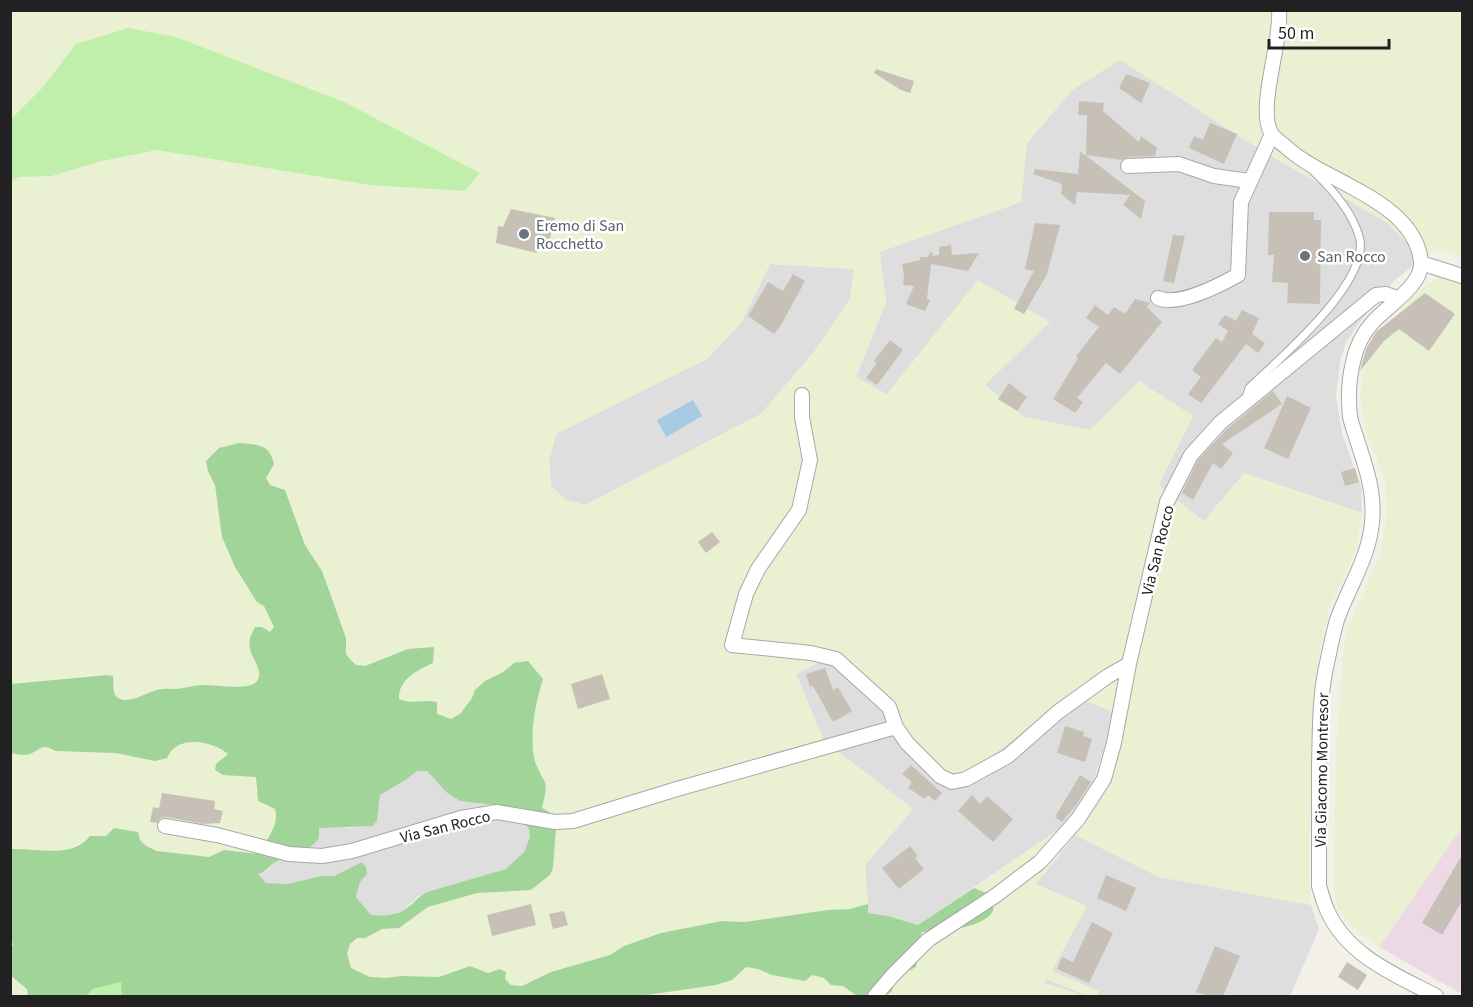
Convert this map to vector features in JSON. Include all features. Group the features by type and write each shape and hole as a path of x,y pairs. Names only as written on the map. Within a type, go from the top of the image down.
{"street":[{"path":"1279,10 1268,104 1268,120 1272,134 1294,155 1379,202 1405,228 1414,241 1421,263 1419,276 1412,286 1397,298"},
{"path":"1158,298 1167,302 1211,289 1238,275 1241,202 1272,134"},
{"path":"1128,166 1179,164 1214,176 1249,182"},
{"path":"1421,263 1462,276"},
{"name":"Via San Rocco","path":"875,996 928,940 995,896 1040,862 1078,819 1104,779 1167,502 1191,455 1220,423 1376,295 1386,294 1397,298"},
{"name":"Via Giacomo Montresor","path":"1397,298 1372,323 1360,340 1353,359 1350,382 1350,417 1371,485 1373,519 1370,541 1337,620 1321,694 1319,886 1328,912 1339,931 1355,948 1378,966 1436,996"},
{"path":"801,395 802,417 810,460 806,487 799,510 758,569 750,585 732,645 811,653 836,659 889,707 896,726 907,743 940,776 952,782 966,779 1008,756 1058,712 1108,676 1129,664"},
{"name":"Via San Rocco","path":"165,826 217,835 289,854 322,856 352,851 461,818 497,812 555,822 573,821 896,726"}],"lane":[{"path":"1245,403 1249,388 1323,316 1344,288 1360,258 1360,237 1347,213 1327,184 1302,160"}],"shaded area":[{"path":"1120,59 1258,148 1386,222 1423,258 1394,281 1360,322 1346,342 1340,362 1336,396 1342,433 1361,487 1362,513 1244,473 1204,522 1090,430 1024,417 985,385 887,395 856,377 886,302 879,252 1021,202 1027,143 1072,90"},
{"path":"770,264 854,269 850,299 814,352 761,414 585,505 566,500 551,486 549,460 556,434 707,359 741,323"},
{"path":"832,656 1073,695 1116,713 1088,797 1061,828 918,925 868,913 865,865 913,809 824,741 796,674"},
{"path":"417,771 427,771 446,792 460,801 511,807 529,829 530,837 524,852 506,869 427,892 417,897 404,910 386,917 371,915 356,897 362,862 334,876 321,876 288,884 266,883 258,874 268,870 275,861 300,853 318,828 330,826 351,828 377,821 380,795"},
{"path":"1462,827 1462,994 1379,947"},
{"path":"1075,835 1159,877 1311,905 1319,929 1290,996 1085,996 1044,983 1036,884"}],"green space":[{"path":"11,11 1462,11 1462,257 1439,249 1423,258 1386,222 1258,148 1120,60 1072,90 1027,143 1021,202 880,252 886,302 856,377 887,394 978,280 1050,322 985,385 1024,417 1090,430 1139,381 1193,416 1158,486 1204,521 1244,473 1362,513 1356,550 1329,609 1319,652 1309,842 1311,905 1159,877 1075,835 1036,884 1087,906 1052,971 1099,991 1096,996 1088,996 1046,979 1044,983 1085,996 885,996 892,991 893,984 922,932 950,930 989,894 974,888 1061,828 1088,797 1116,713 1073,696 955,783 832,656 796,674 824,741 913,809 865,865 868,904 850,909 745,922 722,921 624,946 610,955 552,972 522,986 511,985 500,969 488,973 470,966 439,977 386,978 370,977 350,968 347,954 350,944 357,938 365,938 382,929 399,928 428,907 477,893 531,890 546,791 545,781 534,759 533,712 543,679 514,663 475,690 460,714 451,719 437,714 437,702 428,700 406,702 399,699 399,691 406,680 415,671 433,663 390,655 365,666 356,665 346,654 346,638 322,571 305,545 285,490 270,485 266,478 274,464 208,471 215,485 222,537 235,567 264,606 274,628 270,633 262,627 253,659 258,667 259,676 254,684 245,687 201,685 174,689 162,688 131,699 123,699 114,695 115,682 102,674 11,684 11,181 19,177 52,176 102,161 157,150 370,185 128,28 76,44 42,88 11,119","holes":["770,264 854,269 850,299 814,352 761,414 585,505 566,500 551,486 549,460 556,434 707,359 741,323"]},
{"path":"128,28 176,37 344,102 480,173 465,191 370,185 157,150 102,161 52,176 19,177 11,181 11,119 42,88 76,44"},
{"path":"1441,275 1462,282 1462,827 1379,947 1356,930 1337,909 1333,885 1337,737 1345,640 1356,608 1380,555 1386,520 1385,481 1365,426 1360,396 1364,366 1379,337 1411,298"},
{"path":"239,443 261,446 269,452 274,464 266,478 270,485 285,490 305,545 322,571 346,638 346,654 356,665 365,666 408,649 434,647 433,663 415,672 405,681 399,699 408,702 437,702 437,714 451,719 460,714 475,690 485,681 503,672 514,663 528,661 543,679 534,718 533,748 535,761 546,786 542,808 549,812 556,828 553,868 550,875 531,890 477,893 428,907 399,928 382,929 365,938 357,938 350,944 347,954 351,968 370,977 386,978 439,977 470,966 488,973 500,969 506,972 505,979 511,985 522,986 551,972 610,955 624,946 661,933 722,921 745,922 850,909 868,904 868,913 918,925 974,888 989,894 994,900 992,912 985,919 968,926 922,932 916,967 895,978 892,991 885,996 857,996 843,986 831,985 824,978 812,975 805,981 746,967 732,980 716,985 640,996 122,996 121,982 93,989 86,996 28,996 27,989 11,976 13,945 11,937 11,849 53,851 74,848 90,836 106,836 114,828 138,832 140,840 146,846 157,851 209,857 224,850 259,854 276,821 275,809 258,801 256,777 223,775 215,770 216,764 228,754 205,743 179,745 167,758 155,761 115,753 55,751 46,747 26,755 11,753 11,684 107,675 113,676 116,696 126,700 160,689 197,685 245,686 255,683 258,679 259,671 250,649 250,638 255,627 262,627 270,632 274,627 264,606 257,602 235,567 222,537 215,485 206,461 219,448","holes":["417,771 427,771 446,792 460,801 511,807 529,829 530,837 524,852 506,869 427,892 404,910 388,915 371,915 356,897 360,882 367,874 362,862 334,876 321,876 288,884 266,883 258,874 277,861 310,847 319,838 319,828 372,826 377,821 380,795"]},
{"path":"189,741 219,746 228,754 222,758 256,777 256,792 275,809 277,816 276,824 259,854 224,850 209,857 157,851 140,840 106,836 53,852 11,849 10,753 28,755 42,747 66,753 73,751 115,753 155,761"},
{"path":"746,967 805,981 812,975 824,978 831,985 843,986 857,996 622,996 716,985 732,980"},
{"path":"10,976 27,989 28,996 11,996"},
{"path":"122,982 122,996 86,996 93,989"}],"water":[{"path":"693,400 702,416 666,437 657,420"}],"building":[{"path":"876,69 914,81 910,93 874,73"},
{"path":"1126,74 1150,83 1141,103 1119,88"},
{"path":"1079,101 1104,103 1103,111 1139,142 1141,136 1157,148 1155,156 1128,157 1121,160 1086,155 1087,115 1078,115"},
{"path":"1210,123 1237,134 1224,164 1189,148 1194,136 1203,140"},
{"path":"1080,151 1145,201 1141,219 1123,205 1130,195 1077,192 1075,205 1061,194 1062,184 1033,174 1035,169 1078,174"},
{"name":"Eremo di San Rocchetto","path":"511,209 555,218 549,242 540,240 537,253 496,243 498,226 503,227"},
{"name":"San Rocco","path":"1269,212 1314,212 1314,220 1321,220 1320,304 1287,303 1288,283 1272,282 1274,255 1268,255"},
{"path":"1035,223 1060,225 1047,274 1024,314 1014,309 1034,271 1025,269"},
{"path":"1173,235 1185,236 1174,283 1163,281"},
{"path":"951,245 952,255 979,253 968,271 931,264 927,299 930,300 925,311 906,304 914,286 903,285 902,264 920,260 920,257 928,257 930,252 933,253 932,256 939,255 939,247"},
{"path":"793,274 805,281 774,334 748,316 768,282 783,291"},
{"path":"1425,293 1455,314 1429,351 1399,329 1384,341 1360,371 1366,349 1376,332"},
{"path":"1135,299 1150,303 1147,307 1162,322 1120,374 1106,363 1077,398 1083,402 1075,413 1053,399 1078,358 1076,356 1099,327 1086,318 1095,305 1108,315 1114,307 1125,314"},
{"path":"1242,310 1259,318 1252,334 1265,343 1258,353 1246,344 1201,403 1188,394 1201,377 1192,370 1216,338 1222,342 1228,331 1218,324 1225,315 1236,321"},
{"path":"890,340 903,350 877,385 866,378 877,363 874,361"},
{"path":"1009,383 1027,397 1017,411 998,399"},
{"path":"1273,391 1282,404 1222,444 1233,453 1221,469 1213,463 1193,500 1182,493 1198,460 1226,430"},
{"path":"1287,396 1311,408 1288,459 1264,448"},
{"path":"1355,468 1359,482 1345,486 1341,472"},
{"path":"712,532 720,542 706,553 698,542"},
{"path":"825,668 833,690 838,687 852,711 833,722 813,686 810,687 806,674"},
{"path":"602,674 610,699 578,709 571,684"},
{"path":"1065,726 1084,732 1083,736 1092,739 1085,762 1057,753"},
{"path":"911,765 942,793 935,801 928,795 925,799 908,788 912,782 902,774"},
{"path":"1080,775 1091,782 1062,822 1055,817"},
{"path":"162,793 215,801 214,809 223,811 220,823 204,824 166,817 161,818 157,823 150,822 153,807 159,808"},
{"path":"972,795 980,804 987,796 1013,819 993,842 958,811"},
{"path":"910,846 918,856 915,858 924,869 899,889 882,868"},
{"path":"1462,855 1462,901 1442,935 1422,923"},
{"path":"1106,875 1136,888 1126,911 1097,898"},
{"path":"531,904 536,925 492,936 487,915"},
{"path":"564,911 568,925 553,929 549,914"},
{"path":"1092,922 1113,933 1089,983 1057,969 1062,957 1073,962"},
{"path":"1215,946 1240,956 1223,996 1208,996 1196,992"},
{"path":"1347,962 1367,975 1358,990 1338,977"}],"place":[{"name":"Eremo di San Rocchetto","path":"524,234"},
{"name":"San Rocco","path":"1305,256"}]}
